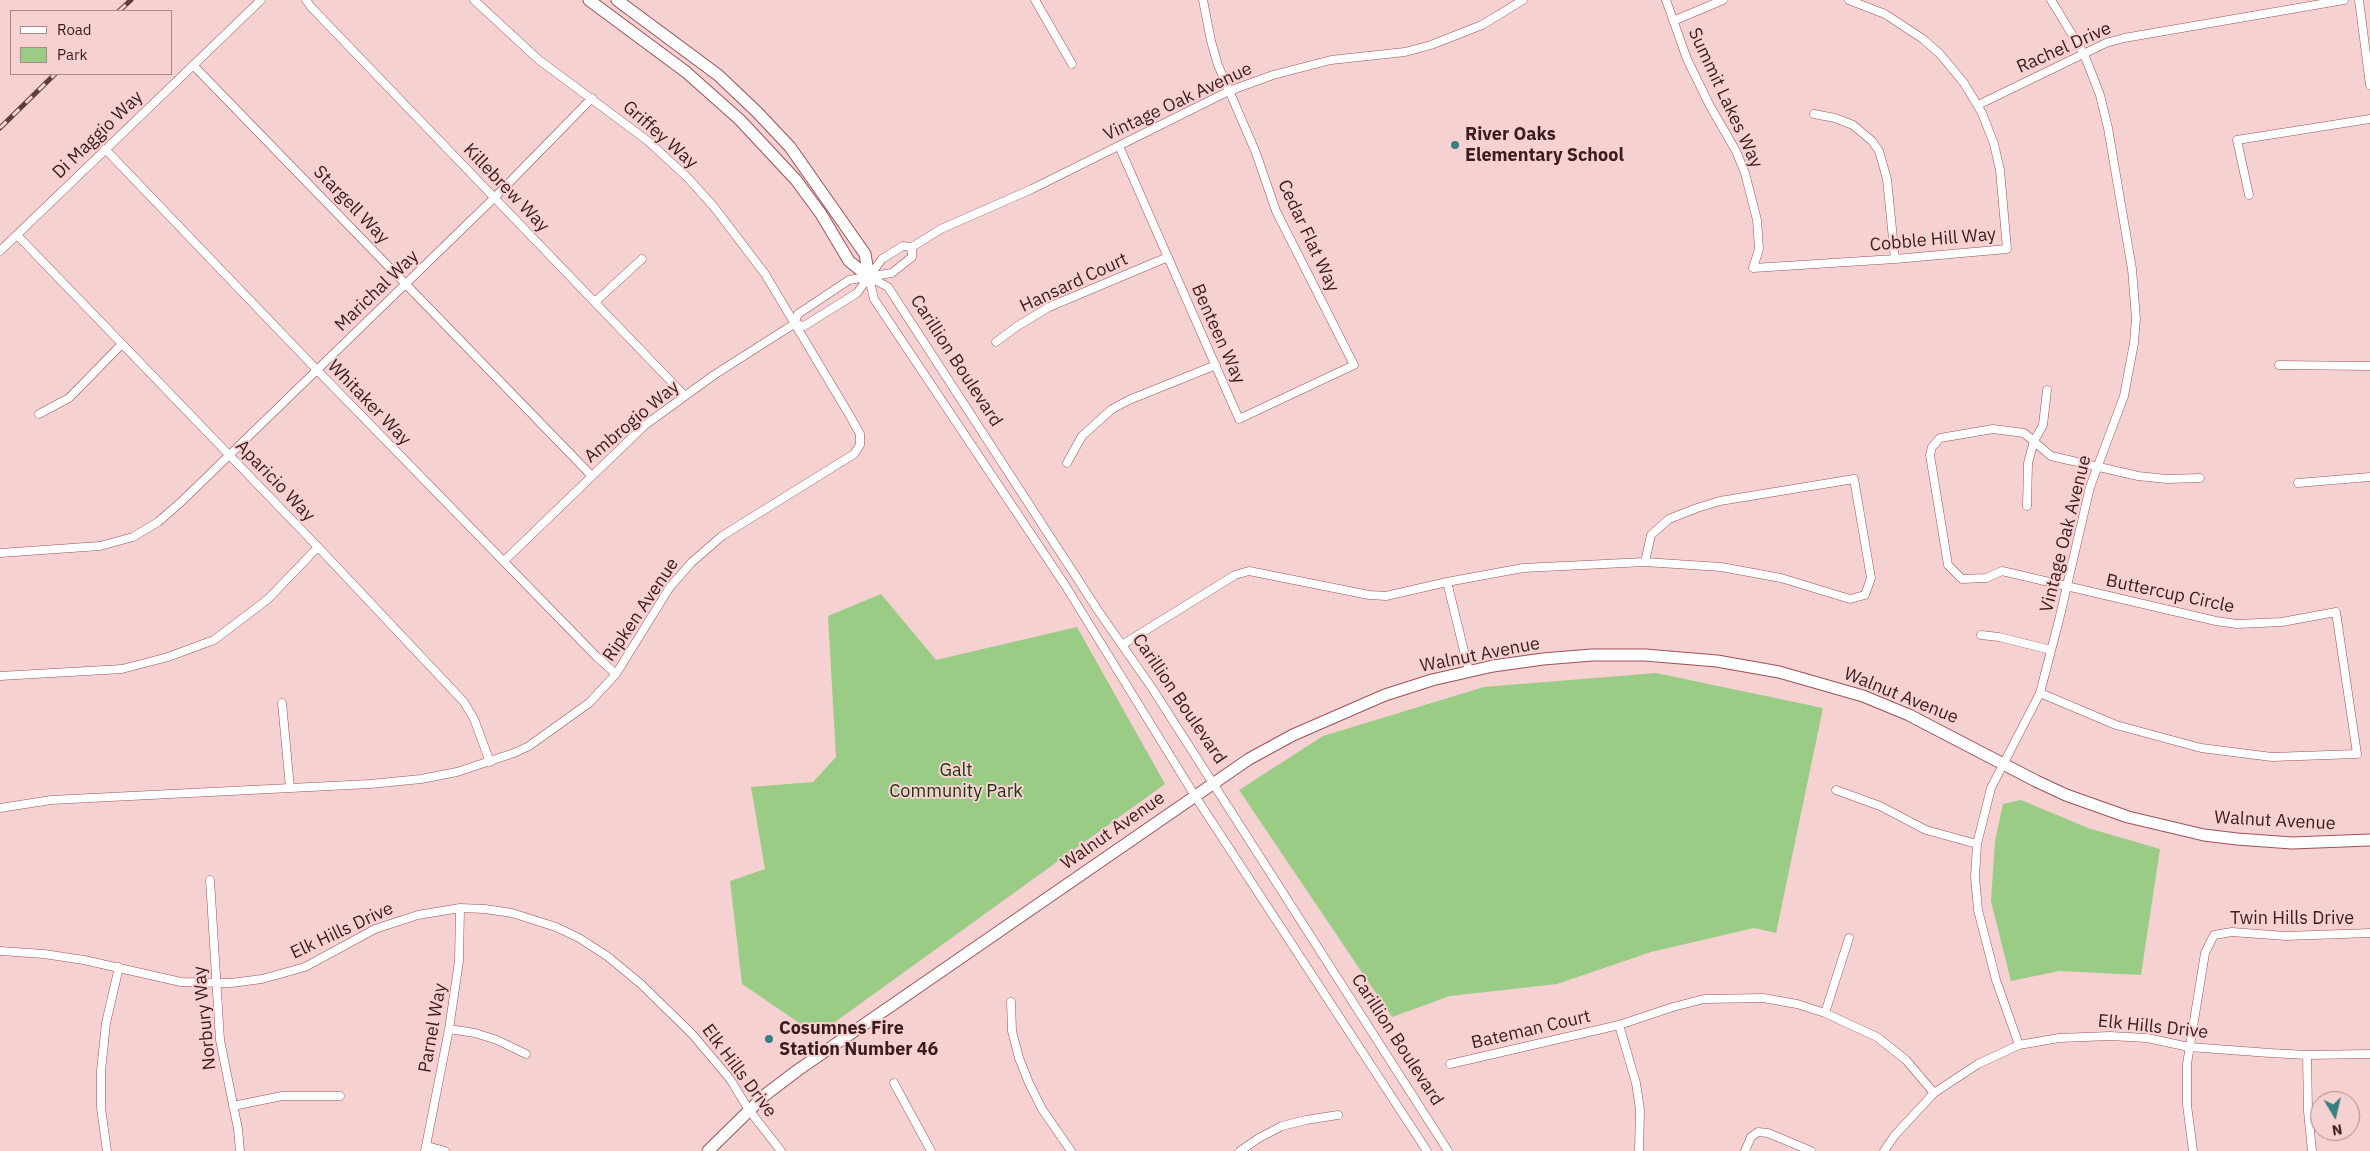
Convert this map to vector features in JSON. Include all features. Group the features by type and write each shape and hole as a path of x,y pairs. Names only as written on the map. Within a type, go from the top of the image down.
{"street":[{"name":"Di Maggio Way","path":"0,251 261,0"},
{"name":"Killebrew Way","path":"306,0 685,396"},
{"name":"Griffey Way","path":"474,0 539,60 648,140 688,178 714,207 764,274 794,324"},
{"name":"Carillion Boulevard","path":"589,0 686,72 740,120 796,180 821,214 849,260 869,277 888,288 1214,783 1301,923 1448,1151"},
{"name":"Carillion Boulevard","path":"617,0 718,75 790,147 865,254 874,299 1065,585 1195,796 1426,1151"},
{"path":"1035,0 1072,64"},
{"name":"Cedar Flat Way","path":"1203,0 1211,41 1229,91 1256,154 1276,211 1354,364"},
{"name":"Vintage Oak Avenue","path":"869,277 882,259 903,246 912,247 941,229 1032,189 1229,91 1274,75 1331,60 1405,52 1431,45 1482,25 1524,0"},
{"name":"Summit Lakes Way","path":"1666,0 1698,82 1732,143 1745,173 1757,220 1759,249 1753,268"},
{"path":"1673,21 1723,0"},
{"name":"Cobble Hill Way","path":"1753,268 1895,259 2007,248 2000,170 1994,144 1978,105 1953,68 1923,39 1885,14 1849,0"},
{"name":"Vintage Oak Avenue","path":"2019,1045 1996,980 1978,910 1975,877 1977,844 1990,788 2040,693 2052,650 2090,487 2124,396 2134,343 2136,318 2132,269 2108,128 2100,96 2084,54 2051,0"},
{"name":"Rachel Drive","path":"1978,105 2084,54 2124,38 2344,0"},
{"path":"2359,0 2370,85"},
{"name":"Stargell Way","path":"193,64 591,475"},
{"name":"Marichal Way","path":"0,553 100,546 133,537 158,522 229,456 407,283 592,98"},
{"path":"1814,114 1835,118 1853,125 1867,136 1879,151 1887,179 1895,259"},
{"path":"2249,195 2237,140 2370,119"},
{"name":"Benteen Way","path":"1119,146 1239,419 1354,364"},
{"name":"Whitaker Way","path":"105,149 316,370 596,656 616,674"},
{"name":"Aparicio Way","path":"17,235 464,702 474,719 490,762"},
{"name":"Vintage Oak Avenue","path":"869,277 892,273 912,257 912,247"},
{"name":"Hansard Court","path":"996,342 1016,326 1049,307 1168,257"},
{"path":"596,301 642,259"},
{"name":"Ambrogio Way","path":"504,561 591,475 645,425 714,375 794,324 798,314 849,280 869,277"},
{"name":"Ambrogio Way","path":"794,324 804,326 857,293 869,277"},
{"name":"Ripken Avenue","path":"0,808 51,800 290,788 421,779 490,762 529,746 557,728 589,703 616,674 670,587 692,562 722,536 854,454 860,445 860,434 794,324"},
{"path":"39,414 68,398 121,345"},
{"path":"1067,463 1082,436 1112,410 1129,400 1216,365"},
{"path":"2279,365 2370,366"},
{"path":"2027,506 2028,463 2034,441 2042,425 2048,390"},
{"path":"2067,587 2002,571 1986,578 1962,579 1948,565 1930,456 1932,447 1940,438 1993,430 2024,433 2051,456 2097,465 2138,476 2168,479 2200,478"},
{"path":"2298,483 2370,478"},
{"path":"1122,645 1235,576 1249,571 1370,595 1386,596 1447,582 1523,568 1645,562 1729,569 1781,578 1850,599 1865,595 1871,578 1854,480 1720,501 1697,508 1669,519 1651,535 1645,562"},
{"path":"0,676 122,669 168,657 214,640 268,599 318,548"},
{"path":"1447,582 1469,671"},
{"name":"Buttercup Circle","path":"2040,693 2116,725 2201,748 2272,757 2357,754 2336,612 2282,622 2237,624 2216,621 2067,587"},
{"path":"1981,635 1999,637 2052,650"},
{"name":"Walnut Avenue","path":"708,1151 765,1095 798,1070 1249,759 1338,713 1385,695 1469,671 1543,659 1601,655 1692,658 1754,667 1817,682 1863,696 1924,722 2036,781 2097,806 2144,821 2186,831 2270,842 2325,843 2370,840"},
{"path":"282,703 290,788"},
{"path":"1836,790 1893,812 1926,830 1977,844"},
{"name":"Norbury Way","path":"210,880 222,1048 238,1129 240,1151"},
{"name":"Elk Hills Drive","path":"0,951 44,954 119,968 164,979 216,983 262,979 288,973 321,959 360,937 400,919 460,908 486,909 529,918 579,938 607,956 641,984 694,1035 730,1079 749,1110 781,1151"},
{"name":"Parnel Way","path":"426,1148 449,1029 459,962 460,908"},
{"name":"Twin Hills Drive","path":"2189,1046 2205,953 2214,935 2232,932 2286,936 2370,933"},
{"path":"1825,1013 1849,938"},
{"path":"107,1151 102,1108 101,1071 106,1023 119,968"},
{"name":"Bateman Court","path":"1450,1064 1619,1025 1672,1007 1704,999 1763,998 1798,1004 1825,1013 1877,1037 1906,1060 1934,1093"},
{"path":"1011,1002 1012,1031 1028,1083 1042,1108 1071,1151"},
{"path":"1619,1025 1636,1083 1640,1110 1639,1151"},
{"path":"449,1029 475,1033 497,1040 526,1054"},
{"name":"Elk Hills Drive","path":"1884,1151 1895,1135 1934,1093 1978,1064 2019,1045 2092,1035 2147,1038 2189,1046 2307,1055 2370,1054"},
{"path":"2189,1046 2187,1106 2193,1151"},
{"path":"2307,1055 2308,1111 2312,1151"},
{"path":"894,1083 931,1151"},
{"path":"233,1106 282,1096 340,1096"},
{"path":"1240,1151 1282,1126 1338,1115"},
{"path":"1745,1151 1751,1138 1758,1132 1774,1135 1811,1151"},
{"path":"426,1148 445,1151"}],"green space":[{"name":"Galt Community Park","path":"881,594 936,660 1077,627 1165,784 817,1035 742,984 730,881 765,869 751,787 813,782 836,757 828,616"},
{"path":"1656,673 1823,708 1776,933 1754,928 1651,952 1557,984 1450,996 1392,1017 1239,790 1323,736 1484,687"},
{"path":"2021,800 2088,828 2160,849 2141,975 2059,971 2011,981 1991,901 1995,841 2003,804"}],"railway":[{"path":"120,10 131,0"},
{"path":"0,128 54,75"}],"place":[{"name":"River Oaks Elementary School","path":"1455,145"},
{"name":"Cosumnes Fire Station Number 46","path":"769,1039"}]}
